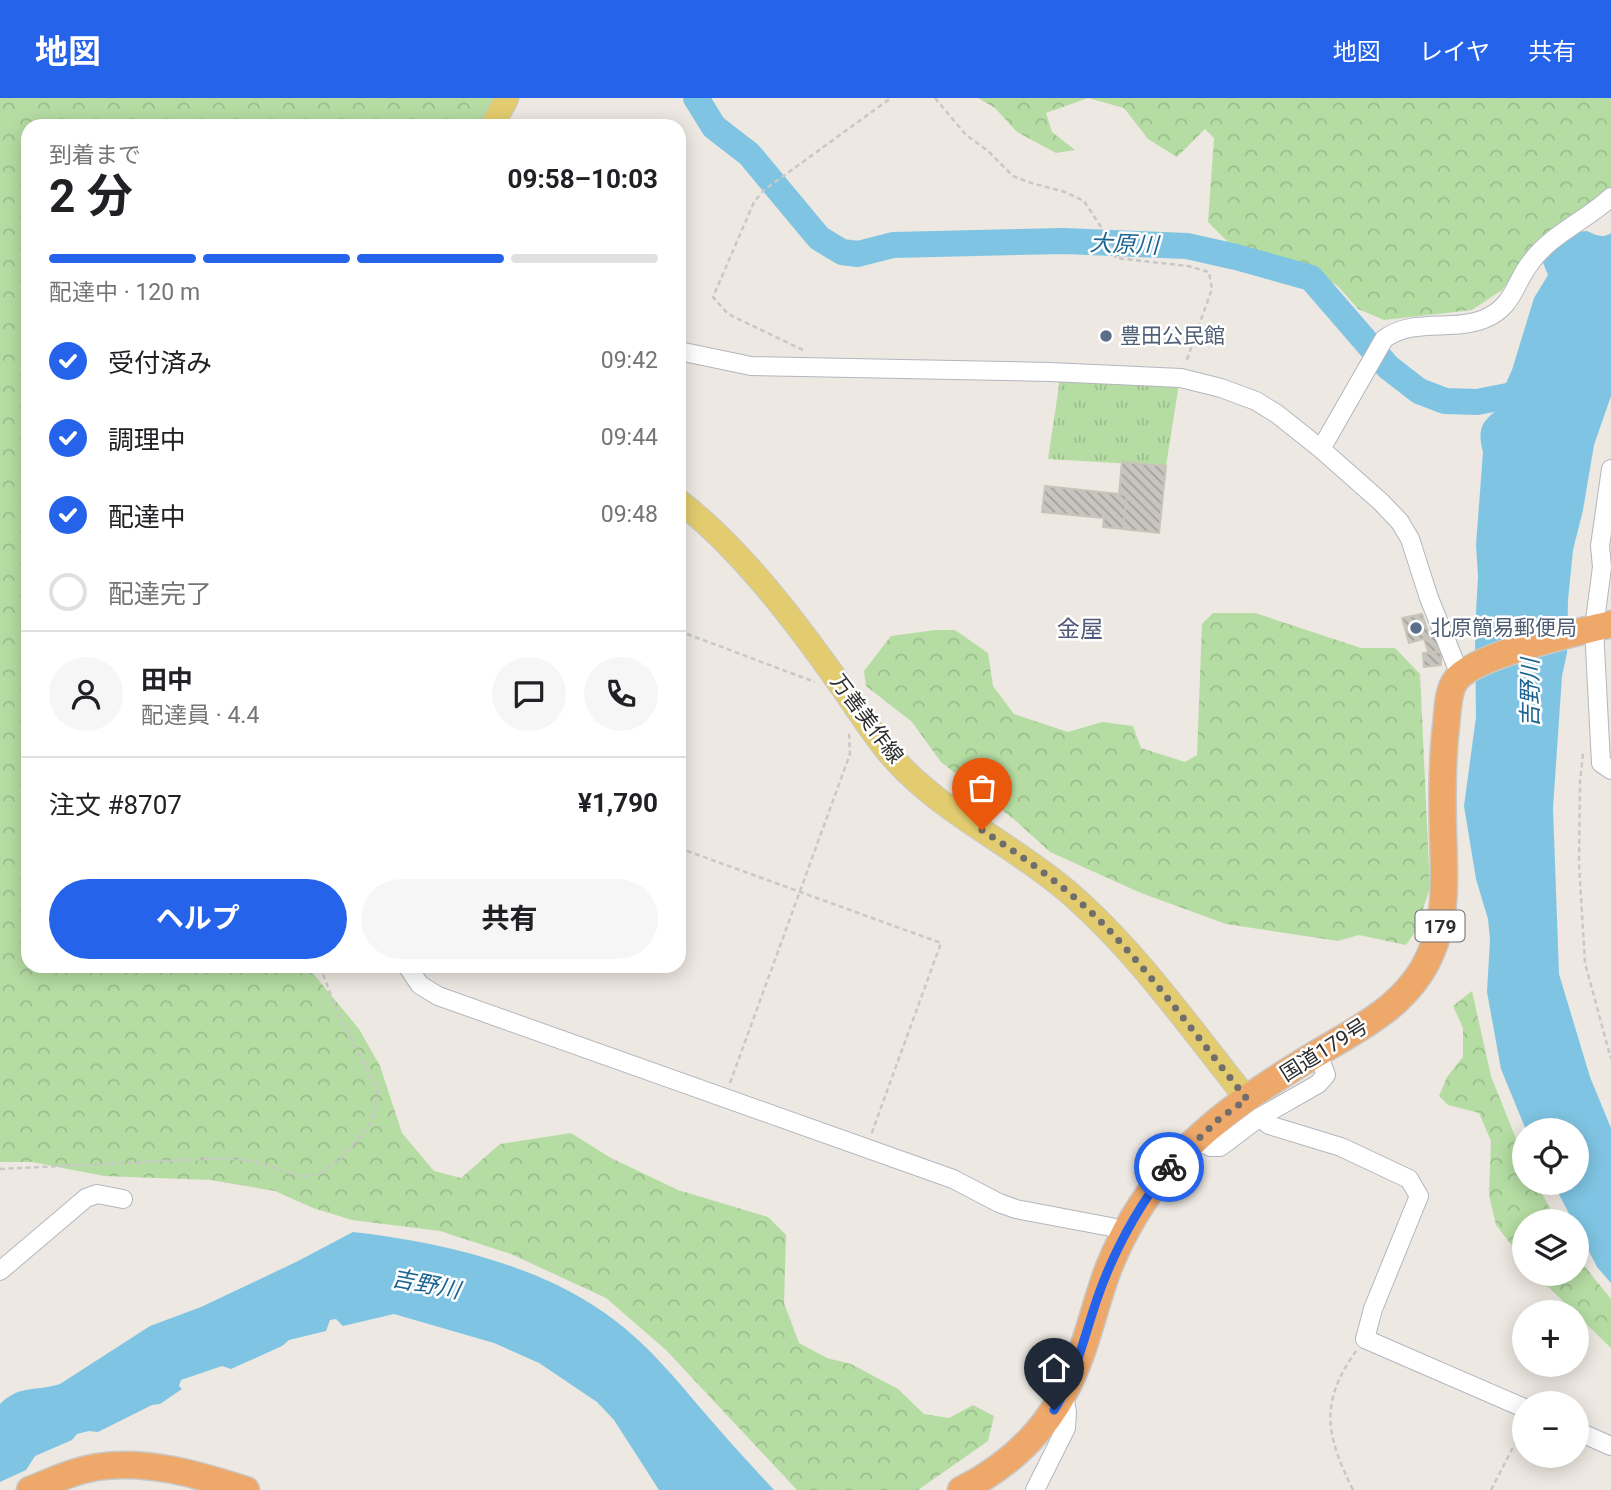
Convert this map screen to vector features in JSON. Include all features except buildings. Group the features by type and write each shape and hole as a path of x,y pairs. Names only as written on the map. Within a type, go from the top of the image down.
{"highway":[{"path":"1465,672 1492,658 1593,629"},
{"name":"国道179号","path":"961,1490 998,1469 1022,1449 1044,1425 1064,1395 1079,1361 1110,1265 1145,1198 1169,1168 1219,1119 1253,1108 1318,1053 1398,1002 1430,956 1441,925 1445,892 1442,755 1449,695 1455,681 1465,672"},
{"path":"30,1490 67,1474 98,1467 135,1466 176,1470 246,1490"}],"main road":[{"path":"496,119 507,98"},
{"name":"万善美作線","path":"686,508 723,542 791,618 894,760 939,801 1026,859 1067,891 1107,928 1152,980 1253,1108"}],"street":[{"path":"1321,449 1384,339 1410,327 1482,320 1499,311 1515,293 1530,263 1542,249 1600,208 1611,197"},
{"path":"686,352 751,366 1050,372 1181,378 1222,388 1256,401 1321,449 1400,522 1410,539 1429,598 1465,672"},
{"path":"1611,469 1600,546 1602,567 1593,629 1601,763 1611,770"},
{"path":"412,973 420,985 438,996 953,1179 999,1203 1016,1209 1111,1227 1125,1233"},
{"path":"1253,1108 1269,1125 1340,1147 1409,1179 1417,1188 1419,1196 1373,1308 1364,1339 1512,1403"},
{"path":"0,1271 86,1198 97,1194 123,1199"},
{"path":"1035,1490 1066,1428 1064,1395"},
{"path":"1589,1436 1611,1446"}],"path":[{"path":"826,366 821,359 728,314 713,297 754,202 764,190 891,98"},
{"path":"935,98 967,135 1013,176 1028,183 1065,192 1084,201 1103,230 1116,258 1188,266 1209,272 1212,289 1181,378"},
{"path":"686,634 812,680 819,686"},
{"path":"724,1099 850,754 847,729"},
{"path":"1584,746 1580,782 1579,864 1585,963 1611,1059"},
{"path":"686,851 941,943 866,1149"},
{"path":"0,1169 227,1158 257,1162 301,1177 321,1173 342,1157 372,1122 377,1091 336,1009 323,973"},
{"path":"1353,1490 1334,1447 1329,1408 1332,1392 1364,1339"},
{"path":"1491,1490 1512,1449"}],"green space":[{"path":"0,98 496,98 485,119 21,119 21,973 313,973 359,1029 380,1066 402,1133 434,1171 461,1178 500,1144 571,1133 611,1158 678,1190 768,1217 786,1235 784,1303 799,1343 827,1358 851,1364 898,1389 924,1414 949,1418 973,1405 994,1416 988,1441 918,1490 797,1490 666,1350 606,1298 511,1254 440,1231 352,1220 313,1208 275,1191 210,1180 104,1176 32,1162 0,1162"},
{"path":"978,98 1088,98 1046,113 1052,132 1075,150 1056,153 1017,132 995,108"},
{"path":"1088,98 1611,98 1611,206 1528,256 1502,290 1472,310 1384,320 1358,309 1338,286 1300,264 1228,242 1208,222 1214,138 1205,129 1177,157 1148,139 1124,108"},
{"path":"1060,379 1179,384 1166,466 1048,459"},
{"path":"1213,613 1255,613 1361,648 1395,648 1420,674 1430,888 1415,932 1406,945 1359,935 1338,941 1226,924 1141,893 1050,852 1016,821 941,762 912,722 866,686 864,671 891,636 955,630 988,653 993,686 1014,714 1068,732 1102,722 1133,726 1141,748 1185,762 1197,755 1202,624"},
{"path":"1472,991 1491,1076 1512,1129 1512,1195 1543,1195 1550,1209 1512,1209 1512,1246 1496,1225 1489,1195 1491,1141 1479,1113 1448,1105 1439,1096 1447,1077 1463,1057 1463,1028 1453,1006"},
{"path":"1589,1272 1611,1299 1611,1348 1589,1327 1589,1300 1562,1300 1547,1286 1589,1286"}],"water":[{"name":"吉野川","path":"1587,231 1602,236 1611,233 1611,396 1594,445 1573,550 1553,808 1559,974 1590,1077 1611,1128 1611,1283 1597,1267 1589,1251 1589,1209 1567,1209 1559,1195 1589,1195 1589,1118 1521,1118 1501,1069 1487,992 1490,939 1488,919 1476,879 1464,806 1476,717 1476,545 1483,452 1481,430 1498,406 1493,404 1493,396 1502,392 1512,370 1534,298 1548,275 1542,260 1576,232"},
{"name":"吉野川","path":"353,1232 421,1242 489,1259 523,1270 585,1300 626,1329 649,1351 774,1490 659,1490 614,1420 597,1402 539,1363 494,1343 394,1314 343,1326 336,1319 330,1320 326,1331 289,1340 282,1346 231,1369 222,1366 181,1380 179,1386 182,1389 160,1404 152,1405 98,1432 77,1434 72,1440 35,1456 26,1470 0,1482 0,1404 7,1398 21,1391 60,1384 150,1326 201,1307"}],"waterway":[{"name":"大原川","path":"696,98 714,127 749,154 819,238 842,252 858,254 893,245 1063,241 1187,246 1311,278 1388,367 1419,391 1445,401 1477,402 1528,392"}],"way so far":[{"path":"982,830 1067,891 1107,928 1247,1099 1219,1119 1169,1167"}],"place":[{"name":"豊田公民館","path":"1106,336"},
{"name":"北原簡易郵便局","path":"1416,628"}],"district":[{"name":"金屋","path":"1080,629"}],"route":[{"path":"1054,1410 1079,1361 1098,1298 1125,1233 1145,1198 1169,1167"}]}
